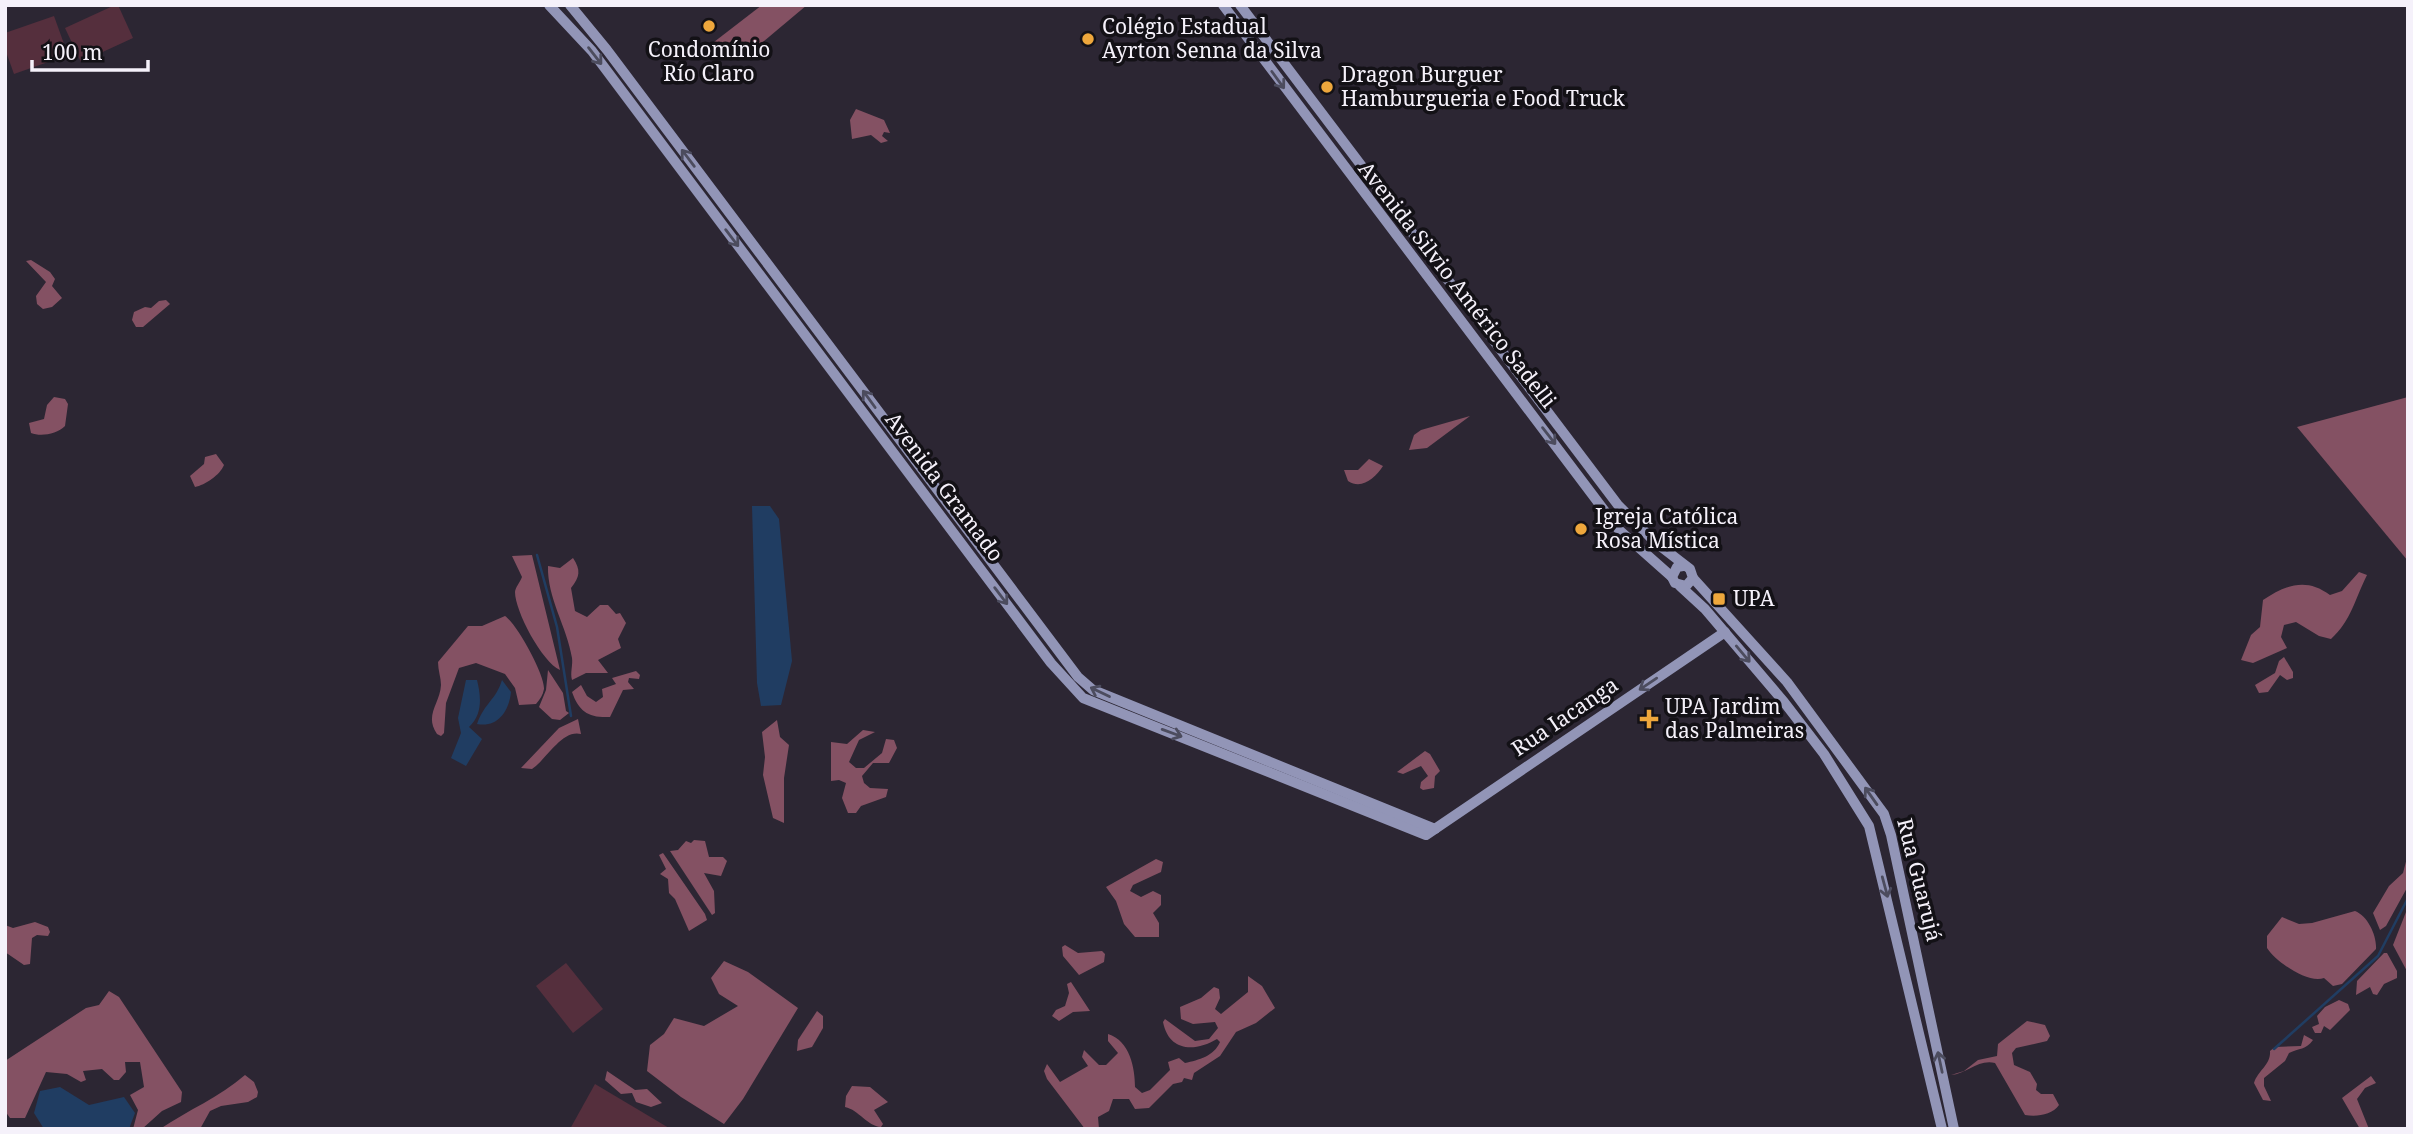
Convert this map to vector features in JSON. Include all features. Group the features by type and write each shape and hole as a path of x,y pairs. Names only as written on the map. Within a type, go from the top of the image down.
{"street":[{"name":"Avenida Gramado","path":"549,5 592,51 1051,663 1083,698 1430,832"},
{"name":"Avenida Gramado","path":"570,5 607,50 1078,677 1093,690 1430,832"},
{"name":"Avenida Silvio Américo Sadelli","path":"1223,5 1619,530 1676,582"},
{"name":"Avenida Silvio Américo Sadelli","path":"1240,5 1618,505 1683,566"},
{"path":"1683,566 1690,569 1693,578 1686,586 1676,582 1677,567 1683,566"},
{"name":"Rua Guarujá","path":"1693,578 1787,682 1884,814 1891,835 1954,1129"},
{"name":"Rua Guarujá","path":"1676,582 1725,632 1824,754 1869,826 1942,1129"},
{"name":"Rua Iacanga","path":"1430,832 1725,632"}],"shaded area":[{"path":"118,5 133,38 81,62 65,28"},
{"path":"762,5 807,5 757,47 714,42"},
{"path":"54,16 68,55 14,74 5,49 5,33"},
{"path":"856,109 884,120 890,133 884,132 882,136 888,141 881,143 871,135 852,139 850,120"},
{"path":"31,260 50,272 55,279 52,286 62,298 52,307 43,309 37,304 36,296 46,282 26,261"},
{"path":"166,300 170,304 143,327 136,327 132,320 134,312 145,307 151,308 159,301"},
{"path":"54,397 65,399 68,404 65,426 49,434 31,433 29,423 44,419 47,405"},
{"path":"2408,397 2408,561 2297,427"},
{"path":"1470,416 1427,448 1409,450 1414,435 1421,430"},
{"path":"216,454 224,465 222,469 212,479 195,487 190,476 204,464 205,457"},
{"path":"1369,459 1383,466 1376,475 1363,483 1348,481 1344,470 1358,470"},
{"path":"532,555 560,670 538,647 524,623 516,600 515,590 522,577 512,556"},
{"path":"573,558 578,570 578,577 571,588 575,611 587,617 600,605 608,605 616,614 620,613 626,623 618,639 621,648 598,660 608,673 586,673 572,680 572,658 551,590 548,566 560,568"},
{"path":"2359,572 2367,575 2348,617 2331,639 2319,636 2296,622 2284,625 2281,637 2287,648 2253,663 2241,660 2251,635 2260,627 2263,600 2296,585 2313,586 2330,595 2342,591"},
{"path":"505,616 523,639 535,662 543,682 541,697 536,704 519,705 515,688 505,674 476,663 459,668 446,703 444,733 441,736 437,734 432,715 441,685 438,662 468,626 482,626"},
{"path":"2284,657 2293,672 2293,678 2287,680 2280,675 2268,692 2259,693 2255,685 2275,673 2279,661"},
{"path":"548,670 563,693 566,711 569,713 560,720 552,719 539,707 546,690"},
{"path":"636,671 640,675 639,679 629,678 628,682 634,689 623,690 610,717 586,712 572,692 581,685 587,696 596,702 603,697 602,689 616,684 612,678"},
{"path":"578,719 581,734 567,736 532,769 521,768 559,728"},
{"path":"777,720 780,737 789,745 784,778 784,823 773,818 763,775 765,757 762,732"},
{"path":"863,730 875,732 859,740 849,762 856,768 864,768 882,753 886,739 894,740 897,748 889,763 873,763 862,776 864,783 870,788 888,789 886,797 861,806 856,813 848,813 842,798 846,783 831,781 831,742 847,744"},
{"path":"1425,751 1430,754 1440,771 1435,776 1434,788 1423,790 1420,788 1421,782 1428,776 1421,766 1403,774 1397,772"},
{"path":"694,840 705,841 709,857 723,857 727,861 721,876 704,873 714,891 715,913 712,915 670,851 678,850 686,841 691,843"},
{"path":"663,853 707,920 689,931 675,899 669,893 668,879 660,874 666,869 659,855"},
{"path":"2408,854 2408,886 2386,926 2380,930 2373,913 2389,886 2403,873"},
{"path":"1156,859 1163,862 1161,872 1133,885 1130,891 1141,897 1153,891 1161,895 1161,905 1153,913 1159,923 1159,937 1135,937 1124,924 1116,901 1106,887"},
{"path":"2408,907 2408,973 2393,945"},
{"path":"2355,911 2364,917 2371,927 2376,949 2342,984 2333,986 2324,978 2301,975 2271,954 2267,948 2267,936 2282,917 2299,924 2312,923"},
{"path":"35,922 48,927 50,932 48,936 37,935 32,938 30,964 24,965 5,952 5,925 13,928"},
{"path":"1065,945 1078,953 1102,951 1105,954 1104,962 1079,975 1063,956 1062,947"},
{"path":"2387,953 2397,971 2397,978 2384,984 2377,995 2373,994 2370,987 2356,995 2357,981"},
{"path":"724,961 748,972 798,1008 743,1099 724,1124 681,1097 647,1071 650,1045 664,1034 674,1018 704,1026 738,1006 719,994 711,978"},
{"path":"566,963 603,1009 573,1033 536,986"},
{"path":"1248,976 1262,986 1275,1008 1256,1023 1236,1032 1220,1056 1194,1073 1192,1080 1184,1078 1182,1082 1173,1084 1149,1108 1135,1109 1129,1099 1113,1099 1109,1111 1098,1117 1099,1129 1085,1129 1047,1079 1044,1071 1047,1064 1060,1082 1088,1066 1082,1057 1084,1050 1099,1065 1106,1065 1118,1053 1108,1041 1108,1034 1121,1043 1130,1056 1135,1087 1142,1093 1150,1090 1170,1070 1168,1062 1179,1058 1185,1063 1201,1059 1214,1051 1220,1042 1217,1039 1200,1046 1184,1047 1171,1039 1166,1032 1163,1022 1165,1019 1195,1041 1209,1039 1218,1028 1215,1022 1193,1024 1181,1019 1180,1007 1201,998 1214,987 1219,989 1220,998 1215,1009 1221,1014 1248,992"},
{"path":"1071,982 1090,1011 1073,1012 1059,1021 1052,1016 1056,1010 1065,1006 1069,993 1067,984"},
{"path":"109,991 119,997 182,1092 181,1102 162,1111 142,1129 133,1129 138,1110 130,1095 144,1087 140,1062 125,1062 126,1072 119,1080 114,1080 102,1069 83,1071 86,1080 81,1082 67,1074 46,1072 25,1118 10,1118 5,1111 5,1061 86,1008 99,1005"},
{"path":"2339,1000 2348,1004 2350,1010 2330,1030 2324,1026 2321,1033 2315,1033 2312,1027 2319,1024 2317,1016 2325,1007"},
{"path":"817,1011 823,1016 823,1028 812,1047 797,1051 798,1040"},
{"path":"2027,1021 2045,1025 2050,1036 2047,1041 2016,1048 2012,1053 2014,1065 2030,1072 2037,1084 2036,1090 2041,1094 2053,1094 2059,1105 2048,1113 2039,1115 2025,1115 1995,1063 1983,1063 1962,1072 1951,1075 1964,1071 1978,1060 1997,1056 1998,1044"},
{"path":"2304,1035 2313,1040 2305,1047 2289,1053 2285,1061 2264,1078 2264,1086 2271,1101 2263,1100 2254,1083 2270,1056 2270,1051 2275,1047 2301,1046"},
{"path":"607,1071 635,1090 647,1089 662,1103 651,1107 636,1102 632,1093 621,1094 605,1080"},
{"path":"245,1075 254,1082 257,1097 248,1102 221,1106 210,1111 200,1129 160,1129 225,1090"},
{"path":"2371,1076 2376,1083 2365,1088 2357,1099 2369,1129 2360,1129 2342,1098"},
{"path":"595,1084 669,1128 570,1129"},
{"path":"852,1086 870,1087 888,1102 874,1110 883,1124 881,1127 871,1124 855,1111 845,1107 846,1096"}],"water":[{"path":"752,506 770,506 779,519 792,661 781,705 761,706 757,683"},
{"path":"466,680 477,680 479,711 469,727 482,739 466,766 451,758 461,733 458,718"},
{"path":"502,680 511,692 505,712 496,721 477,724 497,692"},
{"path":"60,1087 89,1105 124,1097 135,1113 129,1129 44,1129 34,1113 40,1091"}],"waterway":[{"path":"537,555 557,627 571,716"},
{"path":"2274,1049 2378,956 2408,898"}],"place":[{"name":"Condomínio Río Claro","path":"709,26"},
{"name":"Colégio Estadual Ayrton Senna da Silva","path":"1088,39"},
{"name":"Dragon Burguer Hamburgueria e Food Truck","path":"1327,87"},
{"name":"Igreja Católica Rosa Mística","path":"1581,529"},
{"name":"UPA","path":"1719,599"},
{"name":"UPA Jardim das Palmeiras","path":"1649,719"}]}
